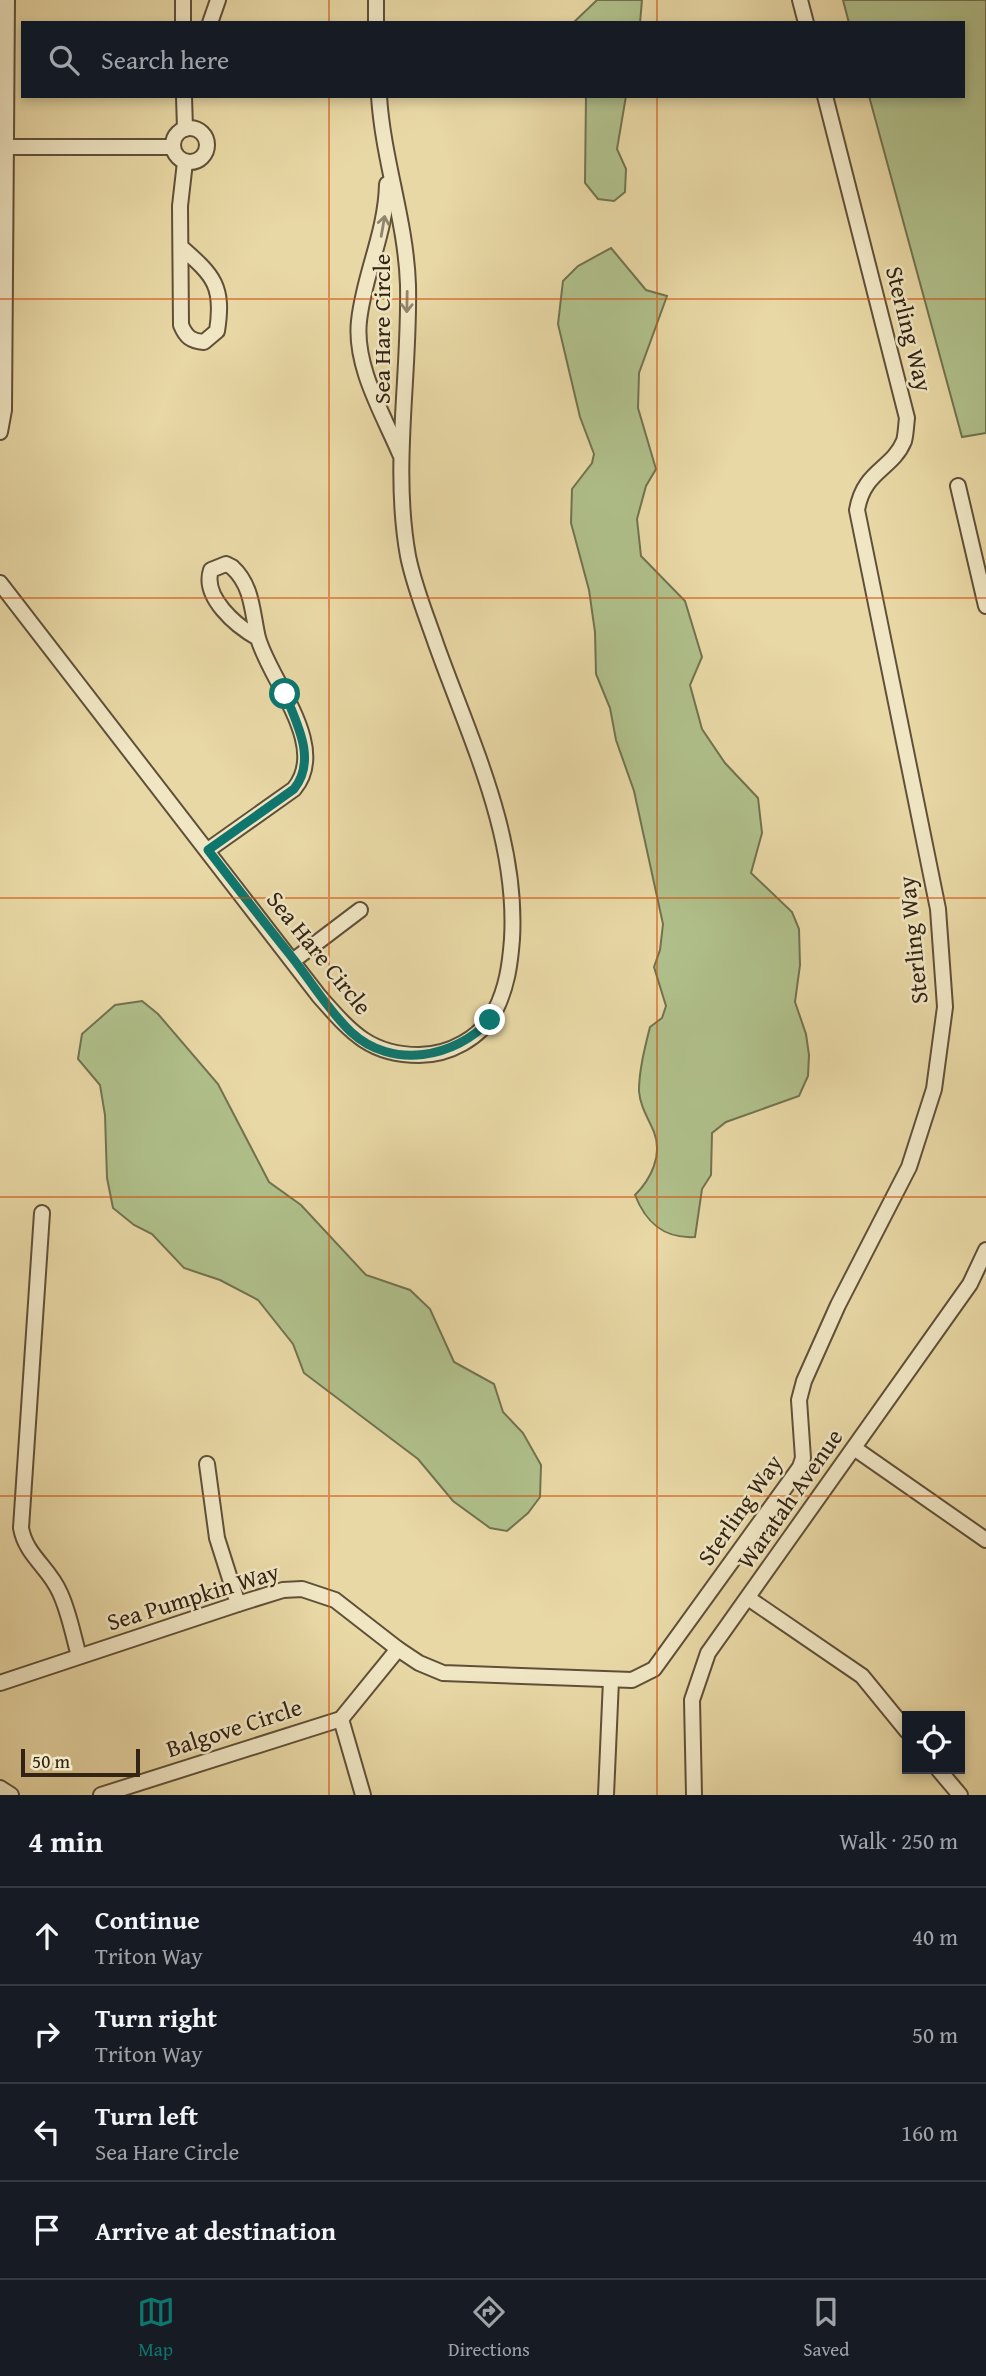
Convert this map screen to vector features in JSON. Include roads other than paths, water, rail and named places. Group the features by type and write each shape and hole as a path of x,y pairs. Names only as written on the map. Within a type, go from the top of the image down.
{"street":[{"path":"0,432 4,410 8,0"},
{"path":"183,0 183,21"},
{"path":"211,21 218,0"},
{"path":"376,0 376,21"},
{"path":"800,0 805,21"},
{"path":"184,98 185,129"},
{"name":"Sea Hare Circle","path":"0,583 294,960 319,996 351,1032 376,1049 407,1055 429,1055 454,1048 476,1035 490,1020 508,981 513,916 508,858 491,795 414,579 405,530 401,455 405,402 407,260 387,162 379,98"},
{"name":"Sterling Way","path":"632,1680 654,1669 800,1466 803,1458 799,1400 804,1381 838,1306 909,1167 934,1089 945,1007 938,909 857,510 860,492 867,480 904,442 907,418 826,98"},
{"path":"185,129 199,131 207,142 204,156 192,163 179,159 173,147 176,136 185,129"},
{"path":"6,147 173,147"},
{"path":"181,247 211,275 219,293 217,331 204,342 193,341 185,335 181,325 180,206 185,162"},
{"name":"Sea Hare Circle","path":"387,162 383,229 364,296 359,344 373,390 401,455"},
{"path":"958,486 981,557 986,606"},
{"path":"208,850 294,789 306,768 297,723 258,638 246,588 232,567 217,565 211,570 207,580 211,590 233,621 258,638"},
{"path":"294,960 360,910"},
{"path":"42,1213 21,1528 26,1547 51,1576 61,1593 79,1656"},
{"name":"Waratah Avenue","path":"694,1795 692,1700 698,1675 708,1653 970,1284 986,1250"},
{"path":"855,1448 986,1541"},
{"path":"207,1464 217,1538 238,1604"},
{"name":"Sea Pumpkin Way","path":"0,1684 283,1590 316,1591 335,1600 398,1649 419,1663 443,1673 632,1680"},
{"path":"748,1598 862,1676 902,1725"},
{"name":"Balgove Circle","path":"101,1795 341,1719 398,1649"},
{"path":"607,1795 611,1680"},
{"name":"Balgove Circle","path":"341,1719 363,1795"},
{"path":"942,1774 960,1795"},
{"path":"0,1788 11,1795"}]}
